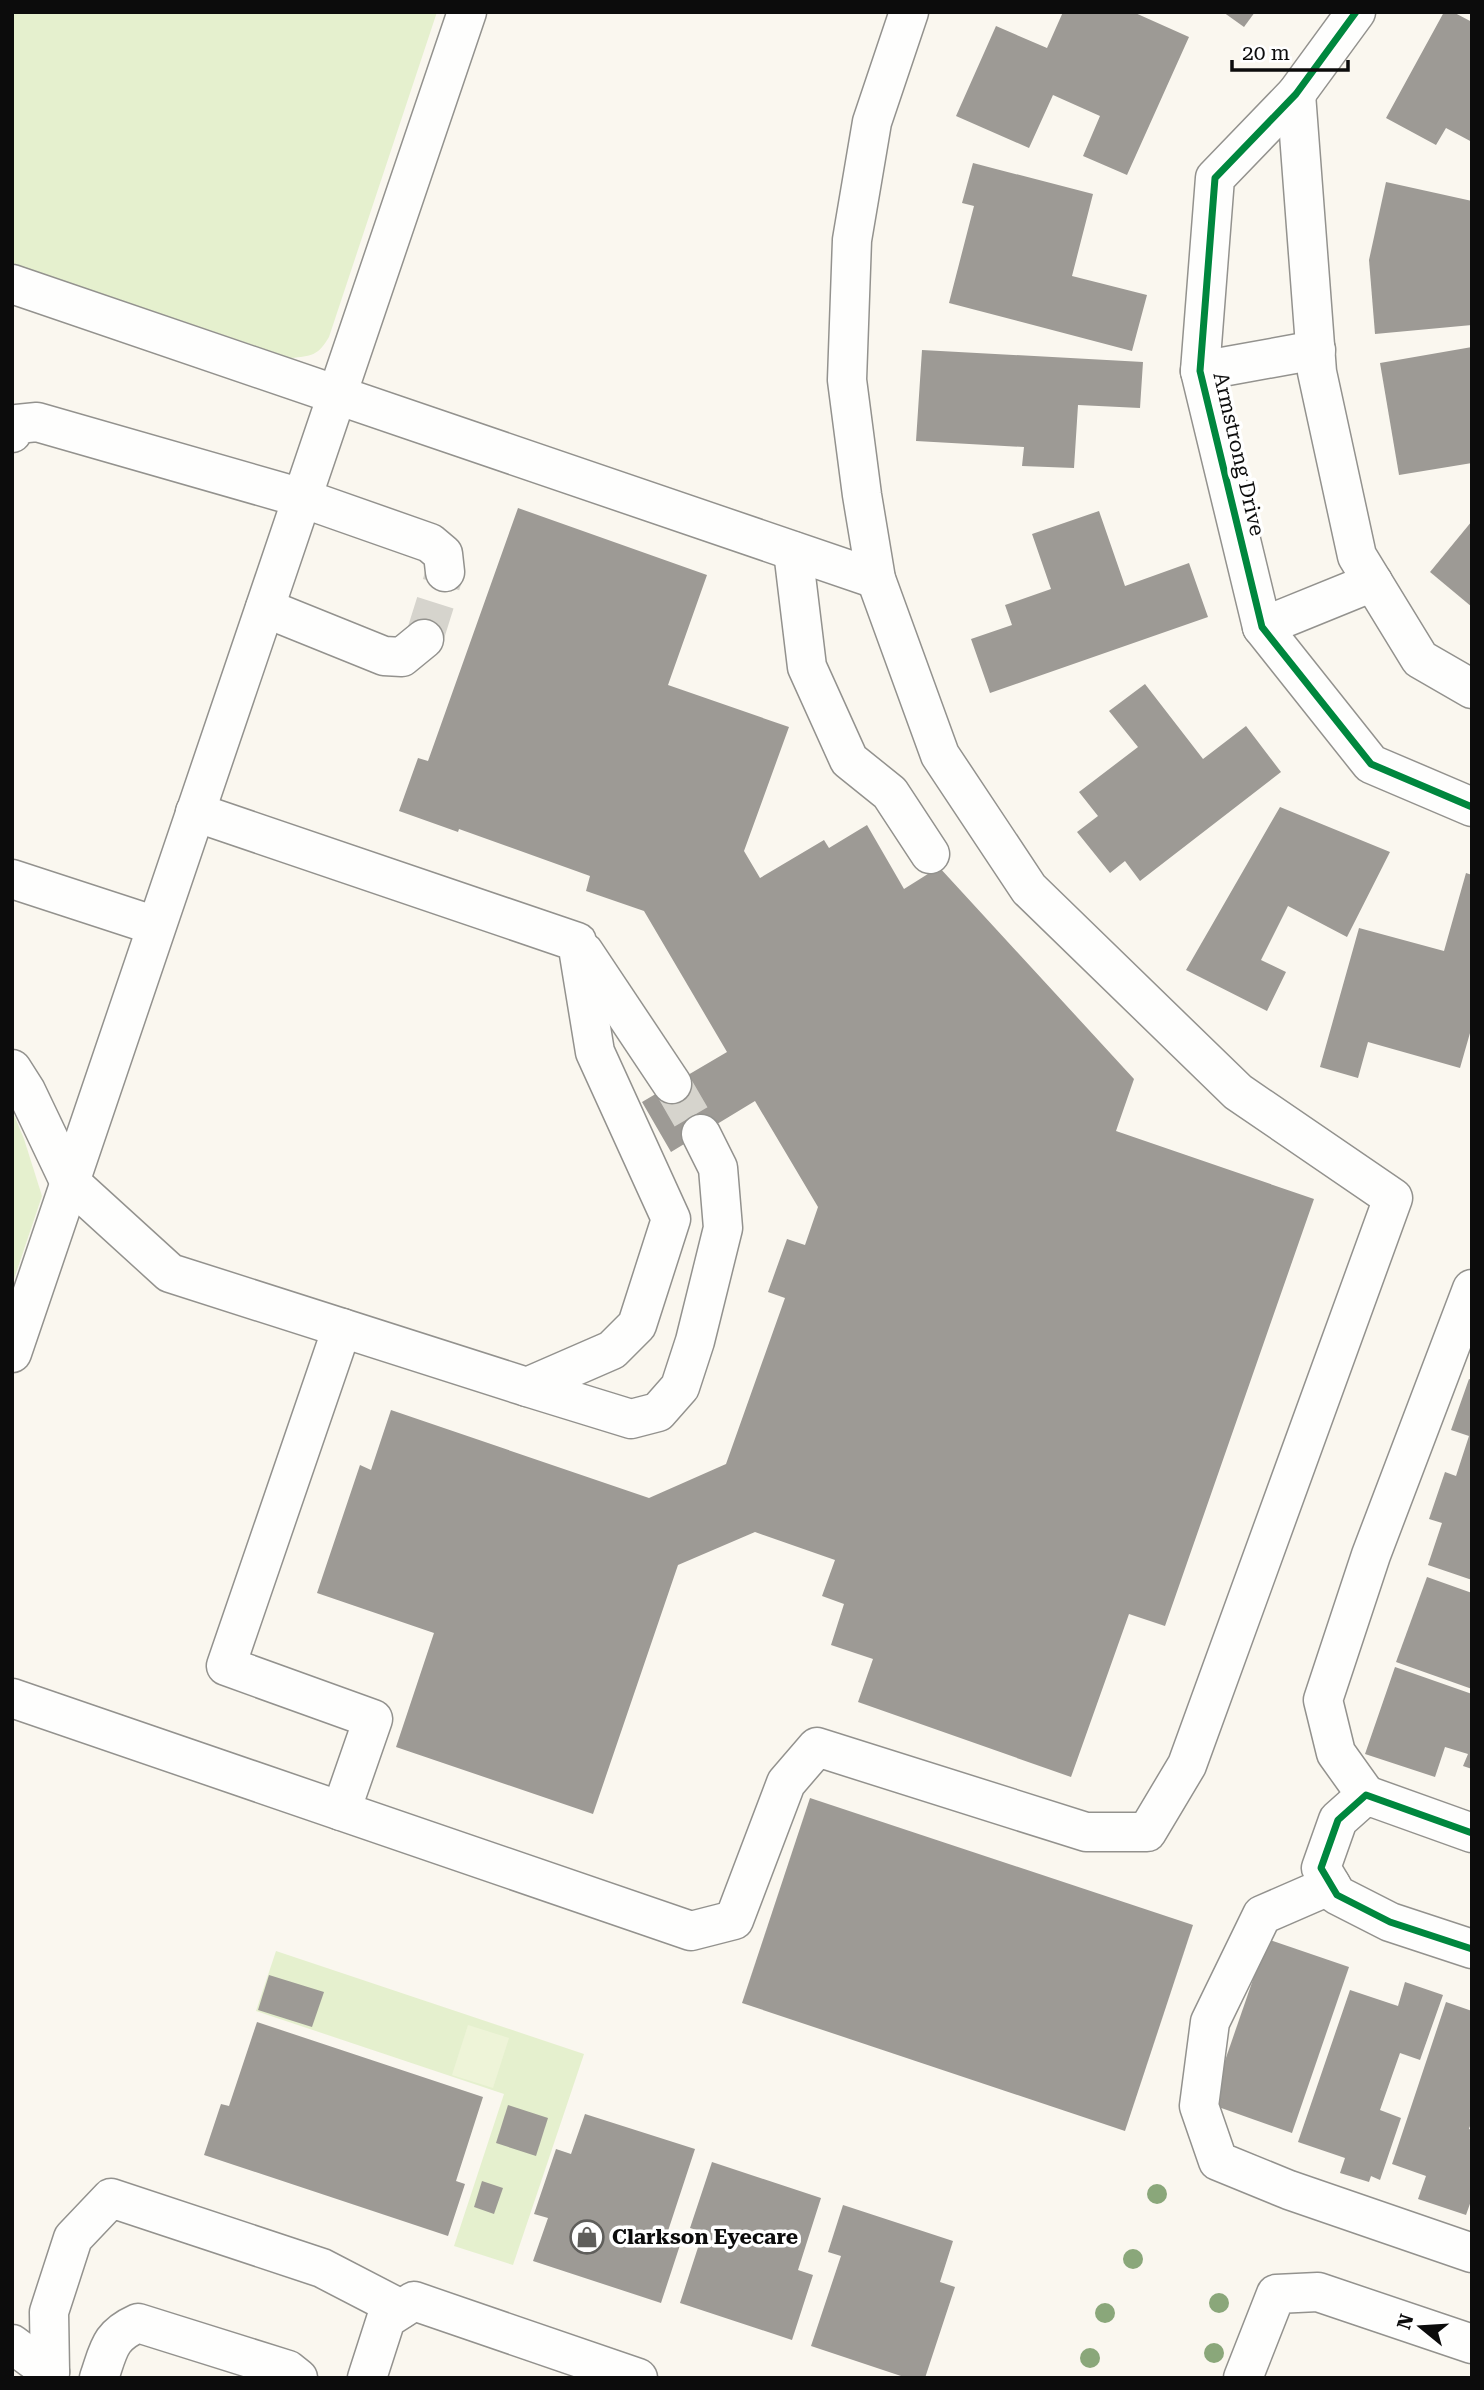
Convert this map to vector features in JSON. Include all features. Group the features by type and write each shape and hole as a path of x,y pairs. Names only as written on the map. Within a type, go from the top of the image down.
{"street":[{"path":"12,1353 467,12"},
{"path":"12,1698 691,1931 734,1920 786,1783 817,1747 1086,1832 1147,1832 1186,1765 1394,1198 1238,1092 1029,889 940,755 876,579 847,380 850,254 872,122 909,12"},
{"name":"Armstrong Drive","path":"1356,12 1296,94 1215,178 1200,370 1262,627 1371,764 1472,807"},
{"path":"1296,94 1317,372 1357,556 1420,659 1472,689"},
{"path":"12,284 876,579"},
{"name":"Armstrong Drive","path":"1200,370 1315,350"},
{"path":"12,433 17,424 37,422 302,498 430,543 443,554 445,572"},
{"path":"793,551 807,667 849,761 890,793 930,854"},
{"path":"1262,627 1373,582"},
{"path":"265,608 384,656 402,657 424,639"},
{"path":"195,812 577,942 672,1084"},
{"path":"12,879 156,926"},
{"path":"527,1387 612,1350 637,1325 671,1219 595,1052 577,942"},
{"path":"12,1069 26,1091 69,1181 170,1273 631,1419 658,1412 680,1387 695,1341 723,1228 718,1168 701,1134"},
{"path":"1472,1289 1371,1555 1323,1700 1336,1752 1366,1795 1472,1833"},
{"path":"341,1811 373,1718 226,1666 342,1328"},
{"path":"1366,1795 1338,1820 1321,1868 1336,1895 1391,1922 1472,1949"},
{"path":"1331,1885 1262,1915 1210,2022 1199,2106 1218,2161 1289,2190 1472,2253"},
{"path":"49,2375 49,2312 73,2238 111,2198 322,2268 401,2309"},
{"path":"1243,2378 1276,2294 1318,2292 1472,2344"},
{"path":"367,2378 386,2319 414,2301 638,2378"},
{"path":"99,2378 110,2347 120,2331 138,2323 288,2370 298,2378"},
{"path":"12,2344 49,2375"}],"green space":[{"path":"15,12 437,12 329,337 321,348 309,355 291,358 12,263 12,20"},
{"path":"12,1110 42,1196 12,1285"},
{"path":"276,1951 584,2054 513,2265 454,2246 504,2094 256,2011"},
{"path":"468,2025 509,2038 493,2088 452,2075"}],"building":[{"path":"1063,12 1133,12 1189,37 1127,175 1083,156 1100,116 1053,95 1029,148 956,116 996,26 1047,48"},
{"path":"1223,12 1255,12 1244,27"},
{"path":"1444,12 1453,12 1472,22 1472,142 1446,128 1436,145 1386,118"},
{"path":"973,163 1093,194 1072,276 1147,295 1132,351 949,303 974,206 962,203"},
{"path":"1386,182 1472,201 1472,325 1375,334 1369,260"},
{"path":"1472,347 1472,463 1399,475 1380,363"},
{"path":"922,350 1143,362 1140,408 1078,405 1074,468 1022,466 1024,447 916,441"},
{"path":"518,508 707,575 668,685 789,727 744,851 760,878 824,840 829,848 867,825 904,889 939,867 1134,1079 1116,1131 1314,1199 1165,1626 1129,1614 1071,1777 858,1702 873,1659 831,1645 844,1604 822,1596 835,1560 755,1532 678,1565 593,1814 396,1747 434,1633 317,1593 360,1465 371,1470 391,1410 649,1498 726,1464 785,1298 768,1292 787,1239 805,1245 818,1207 755,1101 671,1152 642,1102 727,1052 644,911 586,891 590,876 459,829 458,832 399,811 418,758 428,761"},
{"path":"1099,511 1125,586 1189,563 1208,617 990,693 971,639 1012,625 1005,605 1051,589 1032,534"},
{"path":"1472,521 1472,607 1430,572"},
{"path":"1145,684 1203,759 1246,726 1281,772 1140,881 1125,861 1110,873 1077,832 1098,816 1079,792 1138,747 1109,711"},
{"path":"1280,807 1390,852 1347,937 1288,906 1261,960 1286,972 1267,1011 1186,970"},
{"path":"1466,873 1472,875 1472,1026 1460,1068 1368,1042 1358,1078 1320,1067 1359,928 1444,951"},
{"path":"1469,1379 1472,1380 1472,1580 1428,1565 1442,1523 1429,1519 1445,1472 1456,1476 1469,1436 1451,1430"},
{"path":"1427,1577 1472,1593 1472,1689 1396,1662"},
{"path":"1395,1667 1472,1694 1472,1769 1463,1766 1468,1754 1445,1747 1435,1777 1365,1754"},
{"path":"810,1798 1193,1925 1125,2131 742,2003"},
{"path":"1267,1939 1349,1967 1292,2133 1210,2104"},
{"path":"269,1975 324,1992 312,2027 258,2010"},
{"path":"1405,1982 1443,1995 1420,2060 1400,2053 1380,2110 1401,2118 1380,2180 1371,2176 1369,2182 1340,2173 1345,2158 1298,2142 1350,1990 1398,2006"},
{"path":"1446,2002 1472,2011 1472,2120 1469,2129 1472,2130 1472,2198 1466,2215 1418,2199 1426,2176 1392,2164"},
{"path":"257,2022 483,2097 456,2181 465,2184 448,2236 204,2155 221,2104 229,2106"},
{"path":"508,2105 548,2118 536,2156 496,2143"},
{"path":"585,2114 695,2149 666,2237 681,2242 661,2303 533,2261 548,2218 534,2214 556,2149 571,2154"},
{"path":"712,2162 821,2198 798,2270 813,2275 792,2340 680,2303 703,2232 690,2228"},
{"path":"482,2181 503,2188 494,2214 474,2207"},
{"path":"843,2205 953,2241 940,2282 955,2287 925,2378 907,2378 811,2346 841,2256 828,2252"}],"tunnel":[{"path":"424,639 445,572"},
{"path":"672,1084 701,1134"}],"cycle path":[{"path":"1356,12 1296,94 1215,178 1200,371 1262,627 1371,764 1472,807"},
{"path":"1472,1833 1366,1795 1338,1820 1321,1868 1337,1895 1390,1922 1472,1949"}],"place":[{"name":"Clarkson Eyecare","path":"587,2237"}]}
